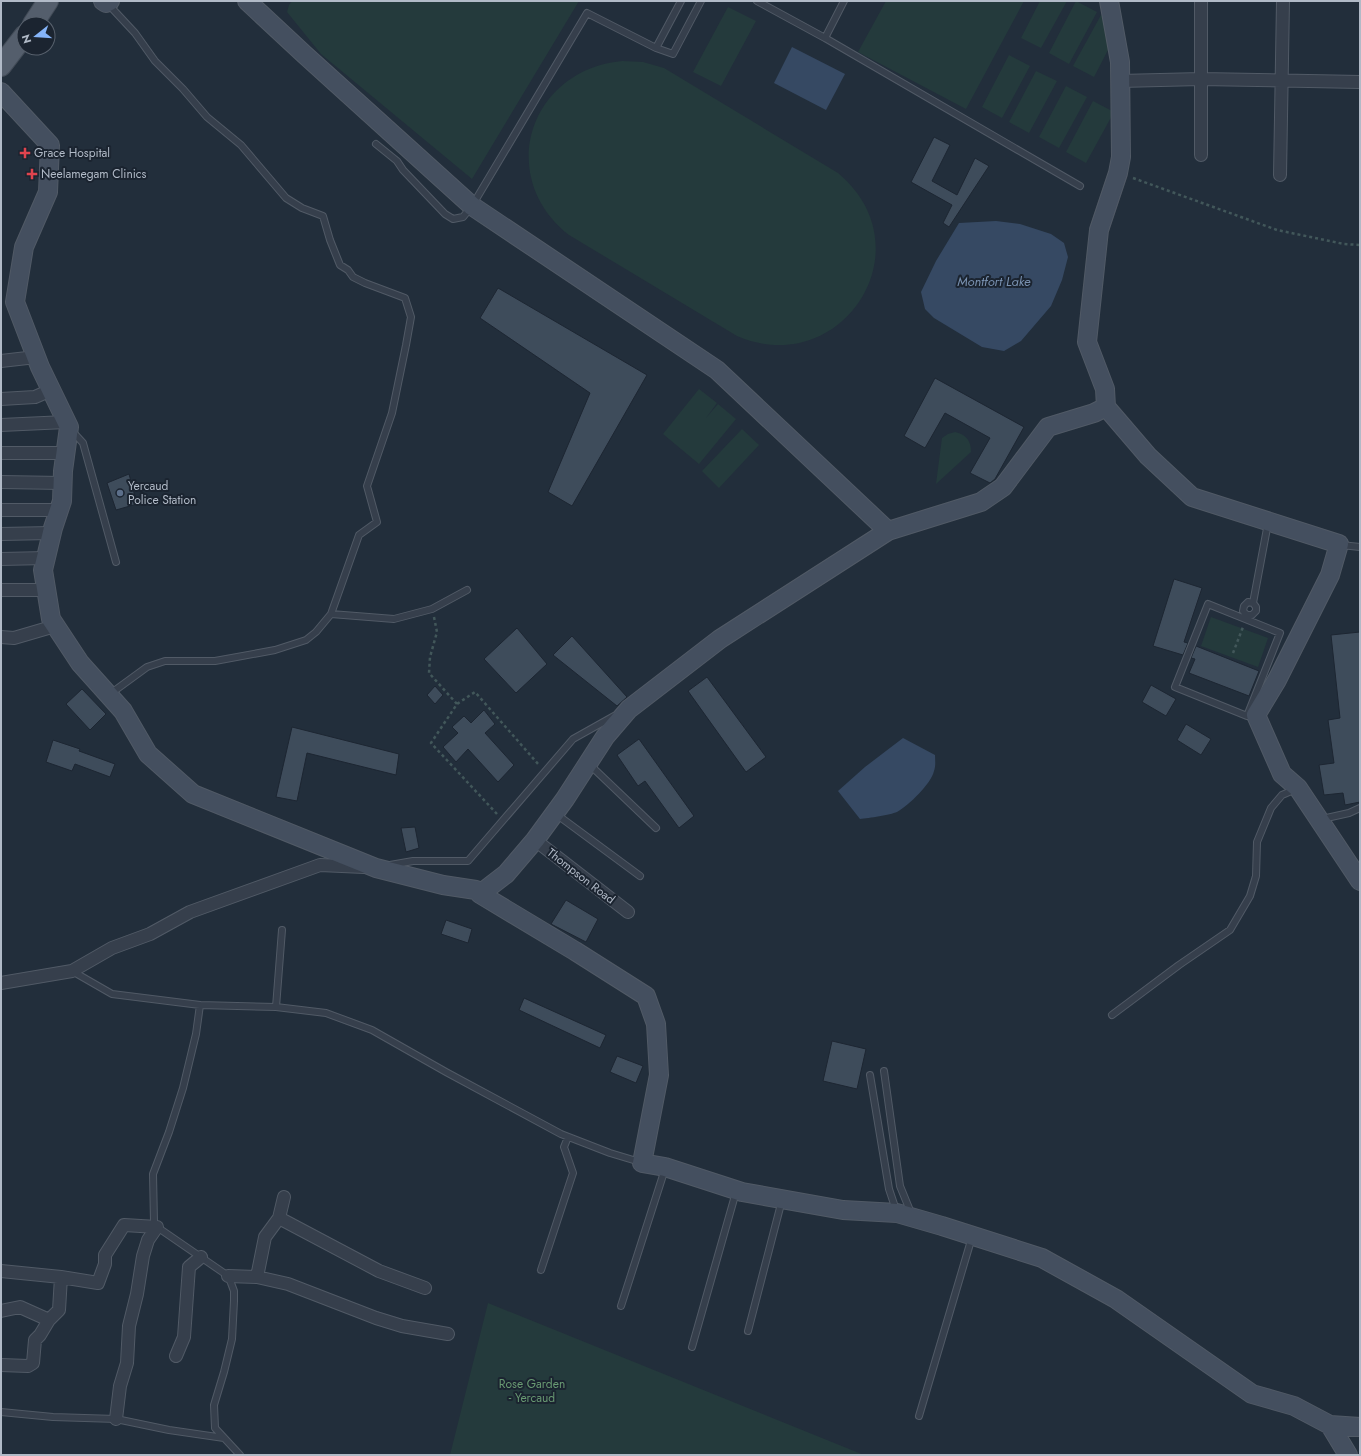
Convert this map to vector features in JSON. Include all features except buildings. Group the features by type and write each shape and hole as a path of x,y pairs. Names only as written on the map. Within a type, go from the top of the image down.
{"main road":[{"path":"38,16 48,1"},
{"path":"248,1 310,60 472,206 717,370 888,531"},
{"path":"1109,1 1120,62 1121,157 1118,173 1099,230 1087,342 1105,389 1106,408 1148,456 1192,497 1339,544 1330,576 1277,680 1256,715 1282,774 1298,788 1360,881"},
{"path":"1,66 16,46"},
{"path":"1,92 50,145 48,192 24,247 15,302 36,356 68,424 62,483 62,501 51,533 43,570 51,619 80,663 122,711 148,754 193,794 376,868 443,885 476,890 480,894 646,996 656,1024 659,1075 642,1163 665,1167 736,1190 843,1210 905,1216 1042,1258 1116,1299 1252,1394 1294,1406 1330,1425 1360,1427"},
{"path":"480,894 506,874 535,840 605,737 628,709 720,639 888,531 981,502 1003,487 1048,427 1106,408"},
{"path":"1330,1425 1348,1455"}],"street":[{"path":"1200,155 1201,1"},
{"path":"1280,175 1283,1"},
{"path":"1120,81 1201,79 1360,82"},
{"path":"1,361 36,356"},
{"path":"1,400 35,397 51,390"},
{"path":"1,426 68,424"},
{"path":"1,453 66,453"},
{"path":"1,482 62,483"},
{"path":"1,510 59,510"},
{"path":"1,534 51,533"},
{"path":"1,559 46,558"},
{"path":"1,590 46,590"},
{"path":"1,637 14,638 55,626"},
{"name":"Thompson Road","path":"535,840 628,912"},
{"path":"1,983 72,971 112,948 150,934 190,912 286,876 320,865 376,868"},
{"path":"257,1277 265,1237 279,1218 284,1197"},
{"path":"279,1218 379,1271 425,1288"},
{"path":"1,1271 62,1277 98,1283 105,1264 105,1255 124,1225 157,1227"},
{"path":"116,1419 120,1386 128,1363 129,1326 137,1294 143,1256 148,1240 157,1227"},
{"path":"176,1356 184,1337 189,1267 201,1257"},
{"path":"228,1276 257,1277 288,1284 402,1326 448,1334"},
{"path":"1,1365 28,1366 33,1363 35,1340 40,1335 49,1320 59,1310 62,1277"},
{"path":"1,1311 20,1307 49,1320"}],"lane":[{"path":"656,48 681,1"},
{"path":"376,144 397,161 403,170 449,218 453,219 463,217 472,206 587,13 656,48 673,54 701,1"},
{"path":"760,1 1080,186"},
{"path":"825,38 844,1"},
{"path":"106,2 135,33 155,61 183,89 207,117 241,145 286,198 302,208 323,216 330,240 340,265 348,270 353,277 405,298 411,317 392,412 367,486 377,522 360,535 331,614 316,632 306,640 274,650 215,661 165,661 147,667 109,695"},
{"path":"68,424 82,444 116,562"},
{"path":"1258,624 1255,614 1256,606 1253,603 1268,522"},
{"path":"1339,544 1360,547"},
{"path":"331,614 394,619 432,609 467,590"},
{"path":"1232,614 1243,608 1245,604 1253,603"},
{"path":"1208,604 1232,614 1280,633 1247,716 1175,687 1208,604"},
{"path":"1243,608 1247,615 1255,614"},
{"path":"376,868 412,861 468,862 573,739 628,709"},
{"path":"588,763 656,828"},
{"path":"1112,1015 1179,965 1230,930 1252,889 1256,876 1257,842 1271,808 1282,794 1298,788"},
{"path":"1319,820 1349,813 1360,808"},
{"path":"554,813 640,876"},
{"path":"276,1006 282,930"},
{"path":"72,971 112,994 200,1006 276,1006 326,1013 372,1030 446,1072 568,1137 642,1163"},
{"path":"200,1006 196,1034 184,1088 153,1174 154,1222 157,1227 228,1276 234,1291 232,1339 214,1405 215,1428 240,1455"},
{"path":"884,1071 905,1216"},
{"path":"870,1075 889,1189 905,1216"},
{"path":"540,1270 573,1173 564,1147 568,1137"},
{"path":"621,1306 665,1167"},
{"path":"692,1347 736,1190"},
{"path":"748,1331 782,1199"},
{"path":"919,1416 972,1236"},
{"path":"1,1412 54,1417 116,1419 169,1430 224,1438"}],"path":[{"path":"1118,173 1277,230 1344,244 1360,245"},
{"path":"432,609 437,632 430,657 429,673 457,704"},
{"path":"1233,653 1246,619"},
{"path":"503,821 431,743 457,704 475,692 545,772"}],"green space":[{"path":"292,1 579,1 472,179 321,54 287,12"},
{"path":"886,1 1024,1 966,109 858,52"},
{"path":"1040,1 1067,1 1041,48 1021,38"},
{"path":"1076,1 1097,12 1069,64 1049,53"},
{"path":"728,7 756,21 721,86 693,72"},
{"path":"1101,15 1121,25 1094,77 1073,66"},
{"path":"1009,55 1030,66 1002,118 982,107"},
{"path":"622,61 643,62 664,68 838,173 864,203 875,236 873,269 861,300 839,324 810,340 775,345 737,336 569,235 546,211 533,185 529,157 533,130 545,105 564,84 590,69"},
{"path":"1036,71 1057,81 1029,133 1009,122"},
{"path":"1066,86 1087,97 1059,148 1039,137"},
{"path":"1093,101 1114,112 1086,163 1066,152"},
{"path":"699,389 717,403 706,418 718,404 736,419 699,464 663,434"},
{"path":"742,429 759,445 719,488 702,471"},
{"path":"955,432 968,439 971,452 936,484 942,438"},
{"path":"1211,617 1268,638 1258,667 1201,646"},
{"name":"Rose Garden - Yercaud","path":"488,1303 864,1455 450,1455"}],"water":[{"path":"792,47 845,74 826,110 774,83"},
{"name":"Montfort Lake","path":"996,221 1020,224 1051,234 1064,243 1068,257 1062,280 1051,306 1021,341 1004,351 982,347 934,318 925,309 921,292 936,261 959,223"},
{"path":"903,738 935,755 935,767 929,782 919,794 897,812 860,819 838,791 865,767"}],"place":[{"name":"Grace Hospital","path":"25,153"},
{"name":"Neelamegam Clinics","path":"32,174"},
{"name":"Yercaud Police Station","path":"120,493"}]}
